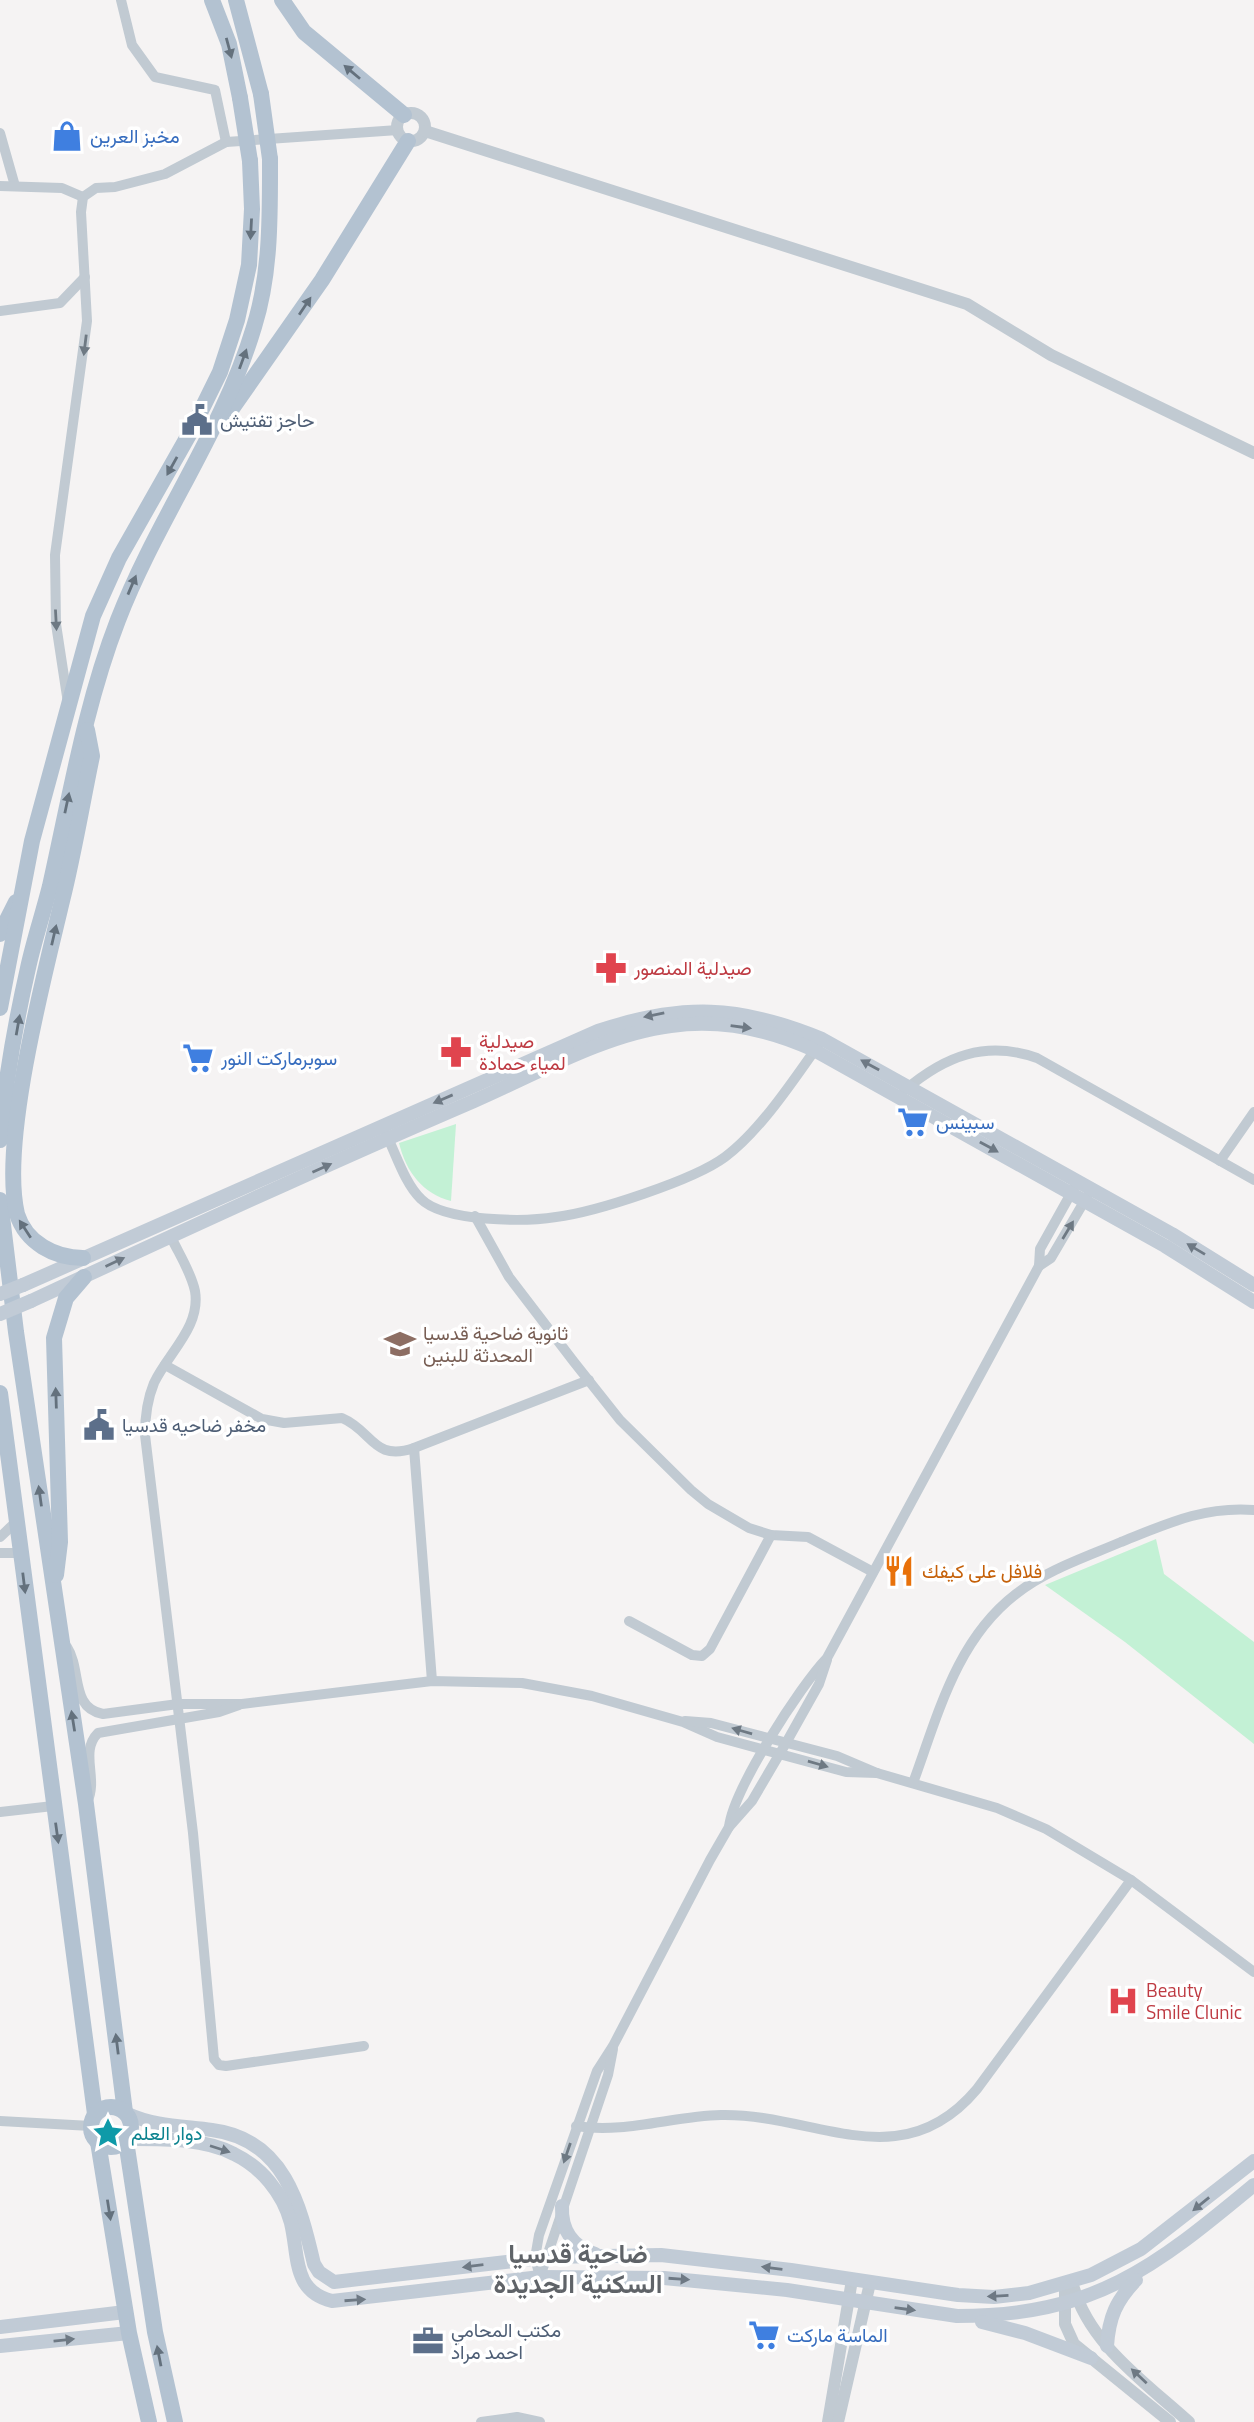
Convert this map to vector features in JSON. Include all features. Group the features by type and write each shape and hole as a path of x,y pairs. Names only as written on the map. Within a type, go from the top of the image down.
{"main road":[{"path":"0,1008 35,830 93,616 119,558 191,431 219,372 237,320 248,265 252,209 250,161 229,44 212,0"},
{"path":"0,1140 4,1096 27,968 86,724 117,621 135,579 208,442 255,326 267,269 270,159 261,93 236,0"},
{"path":"208,442 285,337 403,129 304,32 282,0"},
{"path":"83,1258 56,1254 32,1240 17,1214 12,1165 19,1100 30,1038 92,756 86,724"},
{"path":"0,934 23,888"},
{"path":"0,1294 385,1132 644,1017 690,1010 750,1015 818,1044 1254,1285"},
{"path":"0,1314 171,1237 385,1132"},
{"path":"1088,1195 1254,1303"},
{"path":"0,1200 131,2131 127,2140 157,2341 175,2422"},
{"path":"53,1588 60,1542 54,1338 66,1298 84,1276"},
{"path":"0,1394 93,2120 125,2312 149,2422"},
{"path":"93,2120 110,2106 156,2123 215,2130 239,2138 262,2151 281,2170 295,2192 314,2264 326,2279 342,2282 542,2258 597,2254 661,2255 994,2297 1029,2293 1069,2283 1141,2249 1254,2161"},
{"path":"156,2123 156,2140"},
{"path":"98,2142 112,2147 127,2140 156,2140 211,2145 233,2153 269,2181 290,2222 299,2276 313,2293 332,2301 540,2277 664,2278 726,2282 957,2316 1025,2333 1091,2358"},
{"path":"1107,2346 1111,2314 1117,2301 1147,2269 1254,2185"},
{"path":"562,2206 567,2233 580,2247 597,2254"},
{"path":"957,2316 1033,2311 1096,2294 1147,2269"},
{"path":"313,2293 326,2279"},
{"path":"0,2327 125,2312"},
{"path":"0,2346 129,2333"}],"street":[{"path":"121,0 131,45 155,77 215,90 226,142"},
{"path":"68,705 59,657 55,555 86,342 81,212 83,197 96,188 115,187 165,174 226,142 403,129 420,116 425,131"},
{"path":"403,129 419,139 425,131"},
{"path":"425,131 967,304 1051,355 1254,453"},
{"path":"0,133 15,186"},
{"path":"0,186 62,188 83,197"},
{"path":"0,312 60,303 85,277"},
{"path":"385,1132 422,1200 442,1210 475,1216 557,1217 701,1172 726,1156 746,1138 818,1044"},
{"path":"903,1092 945,1064 965,1055 990,1049 1013,1050 1037,1058 1254,1180"},
{"path":"1220,1161 1254,1112"},
{"path":"542,2258 562,2206 597,2071 614,2046 729,1826 736,1802 810,1679 827,1658 1039,1266 1040,1249 1075,1188"},
{"path":"1039,1266 1051,1258 1088,1195"},
{"path":"475,1216 509,1277 620,1420 691,1490 727,1516 760,1533 808,1537 873,1572"},
{"path":"171,1237 190,1276 195,1307 191,1322 148,1398 145,1435 181,1719 216,2063 226,2066 364,2046"},
{"path":"165,1364 262,1419 284,1423 342,1418 385,1451 401,1452 589,1380"},
{"path":"414,1448 432,1681"},
{"path":"913,1783 959,1661 975,1636 1017,1593 1070,1564 1181,1518 1217,1509 1254,1510"},
{"path":"0,1537 17,1521"},
{"path":"629,1621 692,1655 702,1656 710,1649 771,1535"},
{"path":"0,1553 20,1553"},
{"path":"61,1641 70,1651 84,1704 94,1712 103,1714 178,1704 242,1704 432,1681 476,1680 556,1688 682,1721 711,1723 783,1748 848,1759 877,1773 997,1808 1090,1852 1254,1972"},
{"path":"729,1826 747,1808 783,1748 819,1684 827,1658"},
{"path":"86,1804 92,1790 89,1747 98,1733 106,1729 219,1712 242,1704"},
{"path":"103,1714 100,1721 106,1729"},
{"path":"0,1812 53,1806"},
{"path":"582,2127 724,2115 757,2117 873,2138 912,2135 931,2128 964,2105 1130,1880"},
{"path":"0,2121 93,2120"},
{"path":"540,2277 542,2258 539,2235 582,2127"},
{"path":"838,2422 852,2280"},
{"path":"828,2422 846,2355 870,2283"},
{"path":"1069,2283 1068,2335 1091,2358 1124,2382 1170,2422"},
{"path":"1070,2301 1107,2346 1189,2422"},
{"path":"1091,2358 1107,2346"},
{"path":"481,2422 517,2417 540,2422"}],"green space":[{"path":"456,1124 451,1201 432,1193 417,1180 406,1163 399,1143"},
{"path":"1156,1539 1164,1574 1254,1642 1254,1744 1125,1642 1045,1585"}],"place":[{"name":"مخبز العرين","path":"67,136"},
{"name":"حاجز تفتيش","path":"197,420"},
{"name":"صيدلية المنصور","path":"611,968"},
{"name":"صيدلية لمياء حمادة","path":"456,1052"},
{"name":"سوبرماركت النور","path":"198,1058"},
{"name":"سبينس","path":"913,1122"},
{"name":"ثانوية ضاحية قدسيا المحدثة للبنين","path":"400,1344"},
{"name":"مخفر ضاحيه قدسيا","path":"99,1425"},
{"name":"فلافل على كيفك","path":"899,1571"},
{"name":"Beauty Smile Clunic","path":"1123,2001"},
{"name":"دوار العلم","path":"108,2133"},
{"name":"الماسة ماركت","path":"764,2335"},
{"name":"مكتب المحامي احمد مراد","path":"428,2341"}],"district":[{"name":"ضاحية قدسيا السكنية الجديدة","path":"578,2269"}]}
